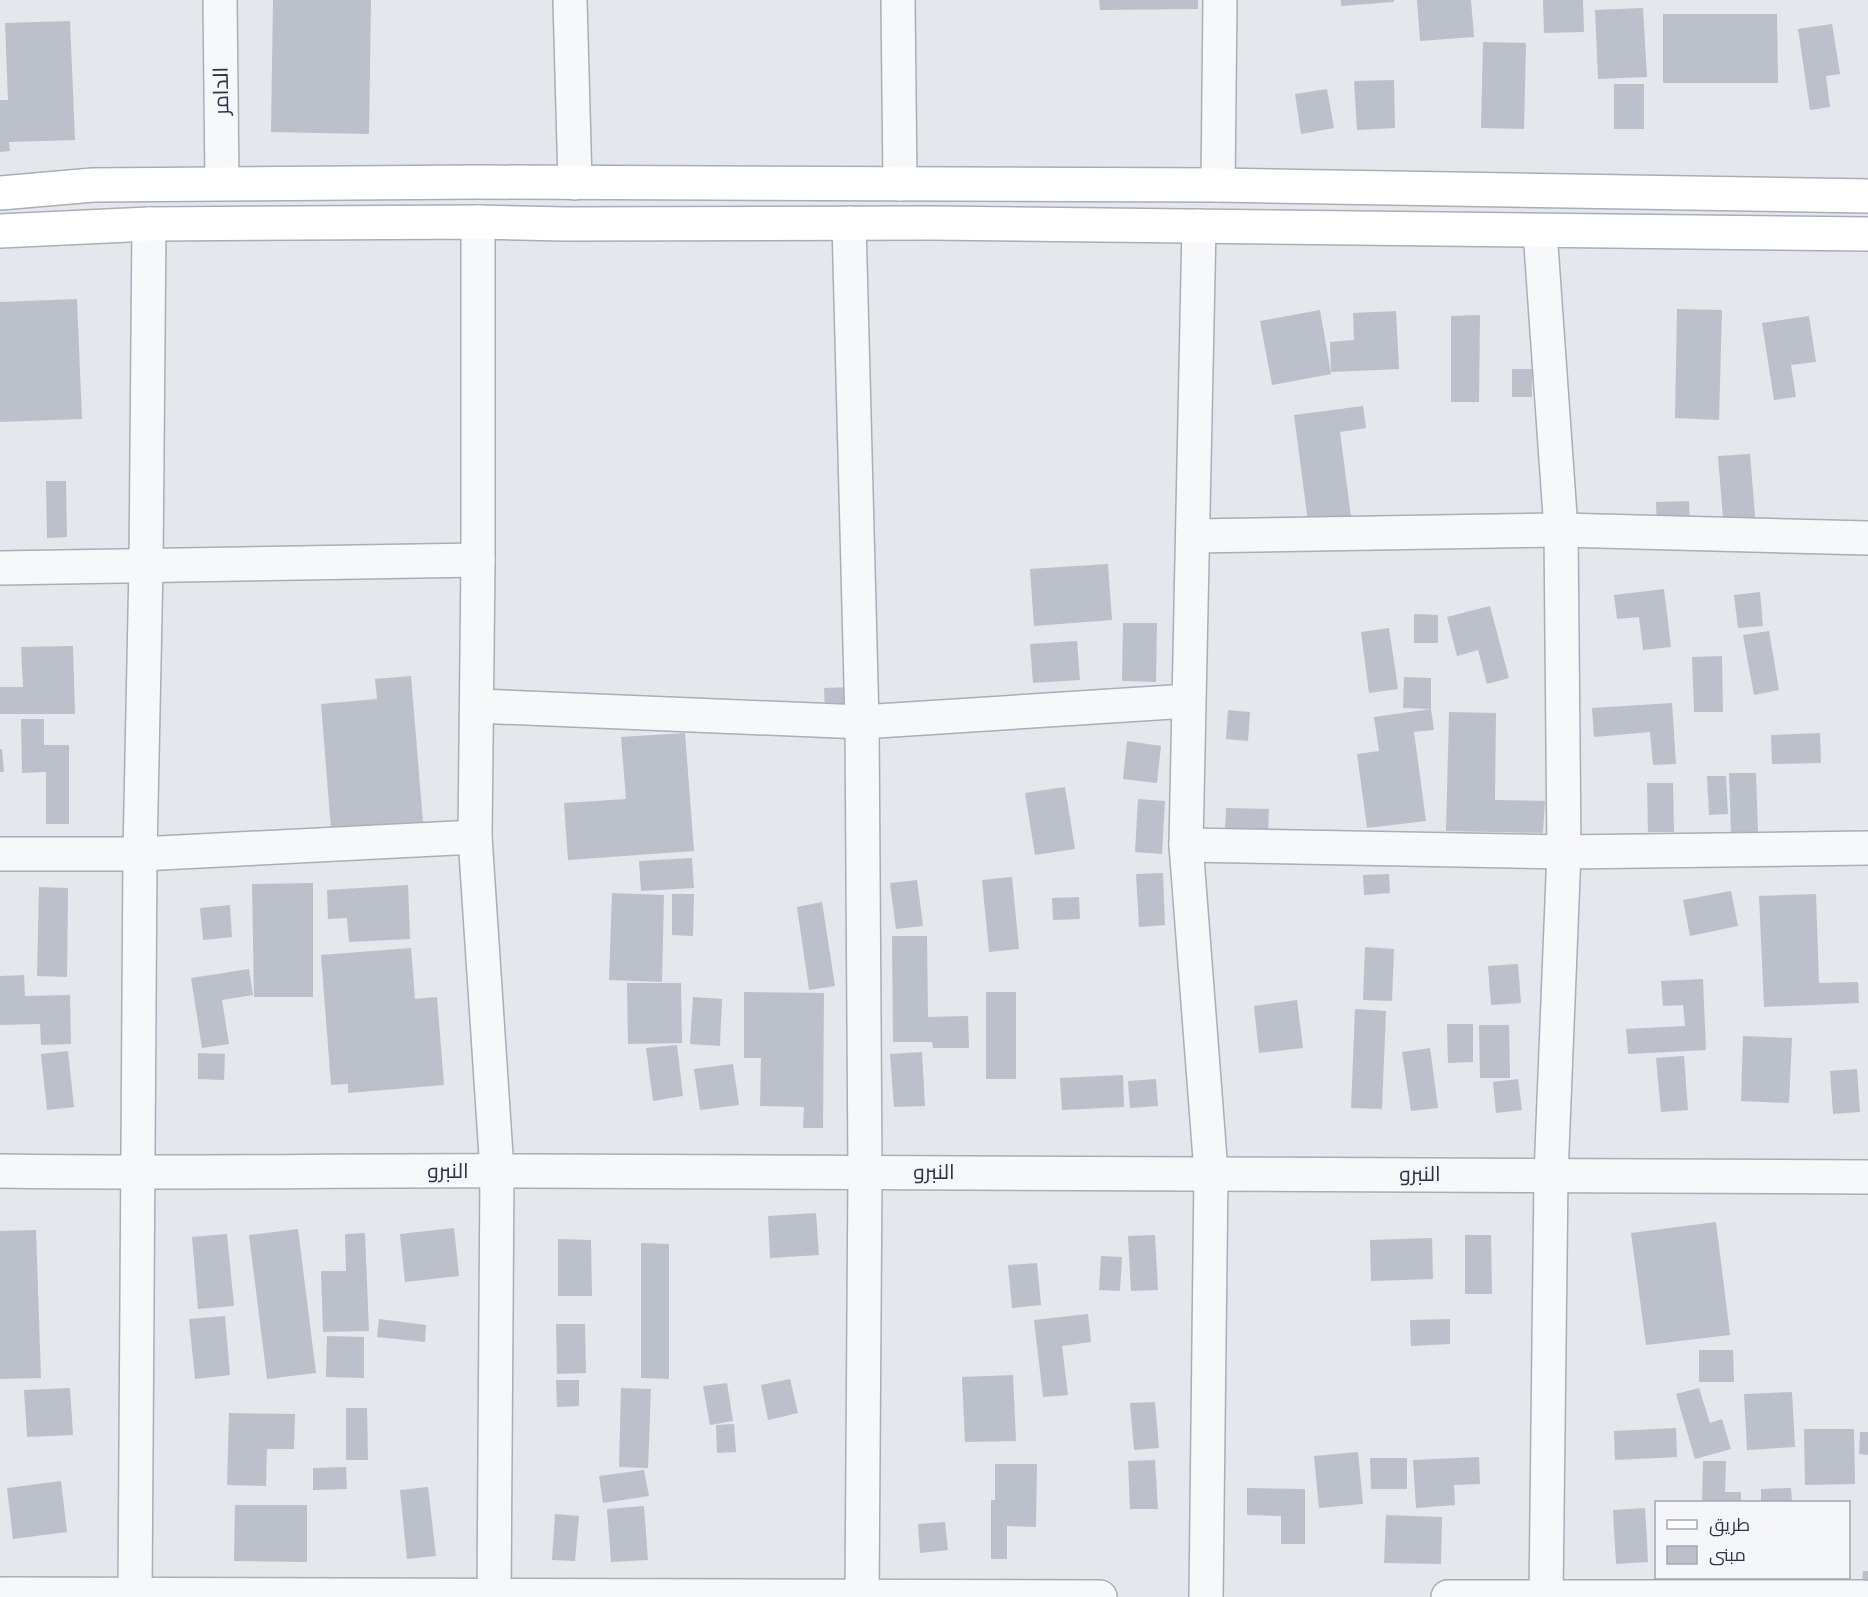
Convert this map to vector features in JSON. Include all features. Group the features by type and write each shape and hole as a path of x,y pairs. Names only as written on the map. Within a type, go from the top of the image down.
{"street":[{"name":"الدامر","path":"220,0 222,183"},
{"path":"570,0 575,183"},
{"path":"898,0 900,184"},
{"path":"1218,185 1220,0"},
{"path":"0,193 93,185 575,183 1218,185 1868,196"},
{"path":"478,222 475,837 497,1171 494,1596"},
{"path":"0,231 148,224 478,222 1199,226 1868,234"},
{"path":"849,223 862,722 865,1172 862,1596"},
{"path":"135,1595 140,854 146,566 148,224"},
{"path":"1199,226 1186,845 1211,1172 1206,1597"},
{"path":"1540,231 1561,530 1564,852 1551,1175 1546,1597"},
{"path":"1192,536 1561,530 1868,538"},
{"path":"0,568 478,560"},
{"path":"477,706 862,722 1188,701"},
{"path":"0,854 140,854 475,837"},
{"path":"1186,845 1564,852 1868,848"},
{"name":"النبرو","path":"0,1171 137,1173 1211,1172 1868,1177"},
{"path":"0,1594 1100,1597"},
{"path":"1448,1597 1864,1597"}],"building":[{"path":"273,0 371,0 369,134 271,132"},
{"path":"1099,0 1198,0 1198,9 1100,10"},
{"path":"1341,0 1394,0 1394,2 1341,6"},
{"path":"1417,0 1471,0 1474,37 1420,41"},
{"path":"1543,0 1583,0 1584,32 1544,33"},
{"path":"1643,8 1647,77 1598,79 1595,10"},
{"path":"1663,14 1777,14 1778,83 1663,83"},
{"path":"70,21 75,140 9,142 10,151 0,152 0,100 8,100 5,23"},
{"path":"1832,24 1840,74 1826,76 1830,107 1810,110 1798,29"},
{"path":"1483,42 1526,43 1524,129 1481,128"},
{"path":"1394,80 1395,128 1357,130 1354,81"},
{"path":"1614,84 1644,84 1644,129 1614,129"},
{"path":"1327,89 1334,128 1301,134 1295,94"},
{"path":"77,299 82,419 0,422 0,302"},
{"path":"1677,309 1722,310 1719,420 1675,418"},
{"path":"1320,310 1331,374 1272,385 1260,321"},
{"path":"1396,311 1399,369 1331,372 1330,342 1354,340 1353,313"},
{"path":"1480,315 1479,402 1451,402 1451,316"},
{"path":"1809,316 1816,362 1791,365 1796,397 1774,400 1762,323"},
{"path":"1512,369 1532,369 1532,397 1512,397"},
{"path":"1363,406 1366,428 1340,432 1352,525 1309,530 1294,415"},
{"path":"1750,454 1756,528 1724,531 1718,456"},
{"path":"46,481 66,481 67,537 47,538"},
{"path":"1689,501 1690,528 1657,529 1656,502"},
{"path":"1108,564 1112,620 1034,626 1030,569"},
{"path":"1664,589 1671,647 1643,650 1639,617 1617,619 1614,595"},
{"path":"1760,592 1763,626 1738,628 1734,595"},
{"path":"1490,606 1509,678 1487,684 1478,650 1457,656 1447,617"},
{"path":"1414,614 1438,615 1438,643 1414,643"},
{"path":"1123,623 1157,623 1156,682 1122,681"},
{"path":"1389,628 1398,689 1369,693 1361,632"},
{"path":"1769,631 1779,690 1754,695 1743,635"},
{"path":"1077,641 1080,680 1033,683 1030,644"},
{"path":"73,646 75,714 0,714 0,687 23,687 21,647"},
{"path":"1722,656 1723,712 1694,712 1692,657"},
{"path":"411,676 423,822 331,829 321,704 377,699 375,679"},
{"path":"1404,677 1431,678 1431,709 1403,708"},
{"path":"850,687 850,709 825,709 824,688"},
{"path":"1672,703 1676,764 1653,765 1650,732 1594,737 1592,708"},
{"path":"1431,709 1434,730 1414,732 1426,821 1367,828 1357,754 1379,751 1374,717"},
{"path":"1228,710 1250,712 1248,741 1226,739"},
{"path":"1449,712 1496,713 1495,800 1545,801 1543,833 1446,831"},
{"path":"21,719 44,719 44,745 69,745 69,824 46,824 46,772 22,773"},
{"path":"685,733 694,851 568,860 564,803 626,799 621,737"},
{"path":"1820,733 1821,763 1772,764 1771,735"},
{"path":"1127,741 1161,746 1157,783 1123,779"},
{"path":"0,749 2,749 4,772 0,772"},
{"path":"1729,773 1756,773 1758,832 1731,834"},
{"path":"1707,776 1726,776 1728,814 1709,815"},
{"path":"1647,783 1673,783 1674,832 1648,832"},
{"path":"1065,787 1075,849 1035,855 1025,793"},
{"path":"1138,799 1165,801 1162,854 1135,852"},
{"path":"1226,808 1269,809 1268,833 1225,832"},
{"path":"692,858 694,888 641,891 639,861"},
{"path":"1163,873 1165,925 1139,927 1136,874"},
{"path":"1389,874 1390,893 1364,895 1363,875"},
{"path":"1012,877 1019,949 989,952 982,880"},
{"path":"917,880 923,926 896,929 890,883"},
{"path":"313,883 313,997 254,997 252,884"},
{"path":"408,885 410,939 349,942 347,918 328,919 327,890"},
{"path":"39,887 68,888 67,977 37,976"},
{"path":"1731,891 1738,926 1690,936 1683,900"},
{"path":"612,893 664,895 662,982 609,980"},
{"path":"672,894 694,894 693,936 672,935"},
{"path":"1816,894 1819,983 1858,982 1859,1003 1764,1007 1759,896"},
{"path":"1079,897 1080,919 1053,920 1052,898"},
{"path":"822,902 835,986 809,990 797,907"},
{"path":"230,905 232,937 203,940 200,908"},
{"path":"892,936 927,936 928,1017 968,1016 969,1048 933,1048 932,1042 893,1042"},
{"path":"1365,947 1394,949 1392,1001 1363,1000"},
{"path":"411,948 415,999 437,997 444,1085 348,1093 348,1084 331,1085 321,955"},
{"path":"1518,964 1521,1003 1491,1005 1488,966"},
{"path":"249,969 253,995 222,1000 229,1044 202,1048 191,978"},
{"path":"24,975 25,996 70,995 71,1044 41,1045 40,1024 0,1025 0,976"},
{"path":"1703,979 1706,1050 1628,1054 1626,1029 1685,1026 1683,1005 1663,1006 1661,981"},
{"path":"627,983 681,983 682,1043 628,1044"},
{"path":"744,992 824,993 823,1128 803,1128 804,1107 760,1106 761,1058 744,1058"},
{"path":"986,992 1016,992 1016,1079 986,1079"},
{"path":"693,997 722,999 720,1046 690,1044"},
{"path":"1297,1000 1303,1048 1259,1053 1254,1006"},
{"path":"1355,1009 1386,1011 1382,1109 1351,1108"},
{"path":"1447,1024 1473,1024 1473,1062 1448,1063"},
{"path":"1479,1025 1509,1025 1510,1078 1480,1078"},
{"path":"1743,1036 1792,1038 1789,1103 1741,1101"},
{"path":"677,1045 683,1096 653,1101 646,1048"},
{"path":"1430,1048 1438,1108 1411,1111 1402,1052"},
{"path":"68,1051 74,1107 47,1110 41,1054"},
{"path":"922,1052 925,1106 894,1107 890,1054"},
{"path":"198,1053 225,1054 224,1080 198,1079"},
{"path":"1684,1056 1688,1110 1661,1112 1656,1058"},
{"path":"733,1064 739,1105 700,1110 694,1069"},
{"path":"1857,1069 1860,1112 1833,1114 1830,1071"},
{"path":"1123,1075 1124,1107 1062,1110 1060,1078"},
{"path":"1156,1079 1158,1106 1130,1108 1128,1081"},
{"path":"1518,1079 1522,1110 1496,1113 1493,1082"},
{"path":"816,1213 819,1255 770,1258 768,1216"},
{"path":"1716,1222 1730,1335 1646,1345 1631,1233"},
{"path":"454,1228 459,1276 405,1282 400,1234"},
{"path":"298,1229 316,1373 267,1379 249,1235"},
{"path":"36,1230 41,1378 0,1379 0,1231"},
{"path":"365,1233 369,1331 323,1332 321,1271 346,1271 345,1234"},
{"path":"227,1234 234,1306 198,1309 192,1237"},
{"path":"1155,1235 1158,1290 1131,1291 1128,1236"},
{"path":"1465,1235 1491,1235 1492,1294 1465,1294"},
{"path":"1432,1238 1433,1279 1371,1281 1370,1240"},
{"path":"558,1239 591,1240 592,1296 558,1296"},
{"path":"641,1243 669,1244 669,1379 641,1378"},
{"path":"1101,1256 1122,1257 1120,1291 1099,1290"},
{"path":"1037,1263 1041,1305 1012,1308 1008,1265"},
{"path":"1088,1314 1091,1342 1062,1346 1068,1395 1043,1397 1034,1320"},
{"path":"225,1316 230,1375 195,1379 189,1319"},
{"path":"379,1319 426,1325 425,1342 377,1337"},
{"path":"1450,1319 1450,1344 1411,1346 1410,1320"},
{"path":"556,1324 585,1324 586,1373 557,1374"},
{"path":"327,1336 364,1337 364,1378 326,1377"},
{"path":"1699,1350 1733,1350 1734,1382 1699,1382"},
{"path":"1013,1375 1016,1441 965,1442 962,1377"},
{"path":"790,1379 798,1413 768,1420 761,1385"},
{"path":"556,1380 579,1380 579,1406 557,1407"},
{"path":"727,1383 733,1421 710,1425 703,1386"},
{"path":"70,1388 73,1435 27,1437 24,1390"},
{"path":"621,1388 651,1389 648,1468 619,1467"},
{"path":"1699,1388 1710,1423 1722,1419 1731,1449 1695,1459 1676,1394"},
{"path":"1792,1392 1795,1447 1747,1450 1744,1394"},
{"path":"1155,1402 1159,1448 1134,1450 1130,1403"},
{"path":"346,1408 367,1408 368,1460 346,1460"},
{"path":"229,1413 295,1414 294,1449 267,1449 266,1486 227,1485"},
{"path":"734,1424 736,1452 717,1453 716,1425"},
{"path":"1676,1428 1677,1457 1615,1460 1614,1431"},
{"path":"1804,1429 1854,1429 1855,1484 1805,1485"},
{"path":"1860,1432 1868,1432 1868,1455 1859,1454"},
{"path":"1358,1452 1363,1504 1319,1508 1314,1456"},
{"path":"1479,1457 1480,1484 1454,1485 1455,1505 1416,1508 1413,1460"},
{"path":"1370,1458 1407,1458 1407,1489 1371,1489"},
{"path":"1155,1460 1158,1509 1130,1509 1128,1461"},
{"path":"1703,1461 1726,1461 1725,1492 1741,1492 1741,1501 1702,1501"},
{"path":"995,1464 1037,1464 1036,1527 1007,1526 1007,1559 991,1559 991,1500 995,1500"},
{"path":"346,1467 347,1489 313,1490 313,1468"},
{"path":"644,1470 649,1496 603,1503 599,1476"},
{"path":"61,1481 67,1532 13,1539 7,1488"},
{"path":"428,1487 436,1556 407,1559 400,1490"},
{"path":"1247,1488 1305,1489 1305,1544 1281,1544 1281,1516 1247,1515"},
{"path":"1791,1488 1792,1501 1761,1501 1761,1489"},
{"path":"235,1505 307,1505 307,1562 234,1561"},
{"path":"644,1506 648,1560 611,1562 607,1509"},
{"path":"1645,1508 1648,1562 1616,1564 1613,1510"},
{"path":"555,1514 579,1516 575,1561 552,1560"},
{"path":"1386,1515 1442,1517 1441,1564 1384,1563"},
{"path":"945,1522 948,1550 920,1553 918,1524"},
{"path":"1863,1571 1868,1571 1868,1597 1861,1597"}]}
